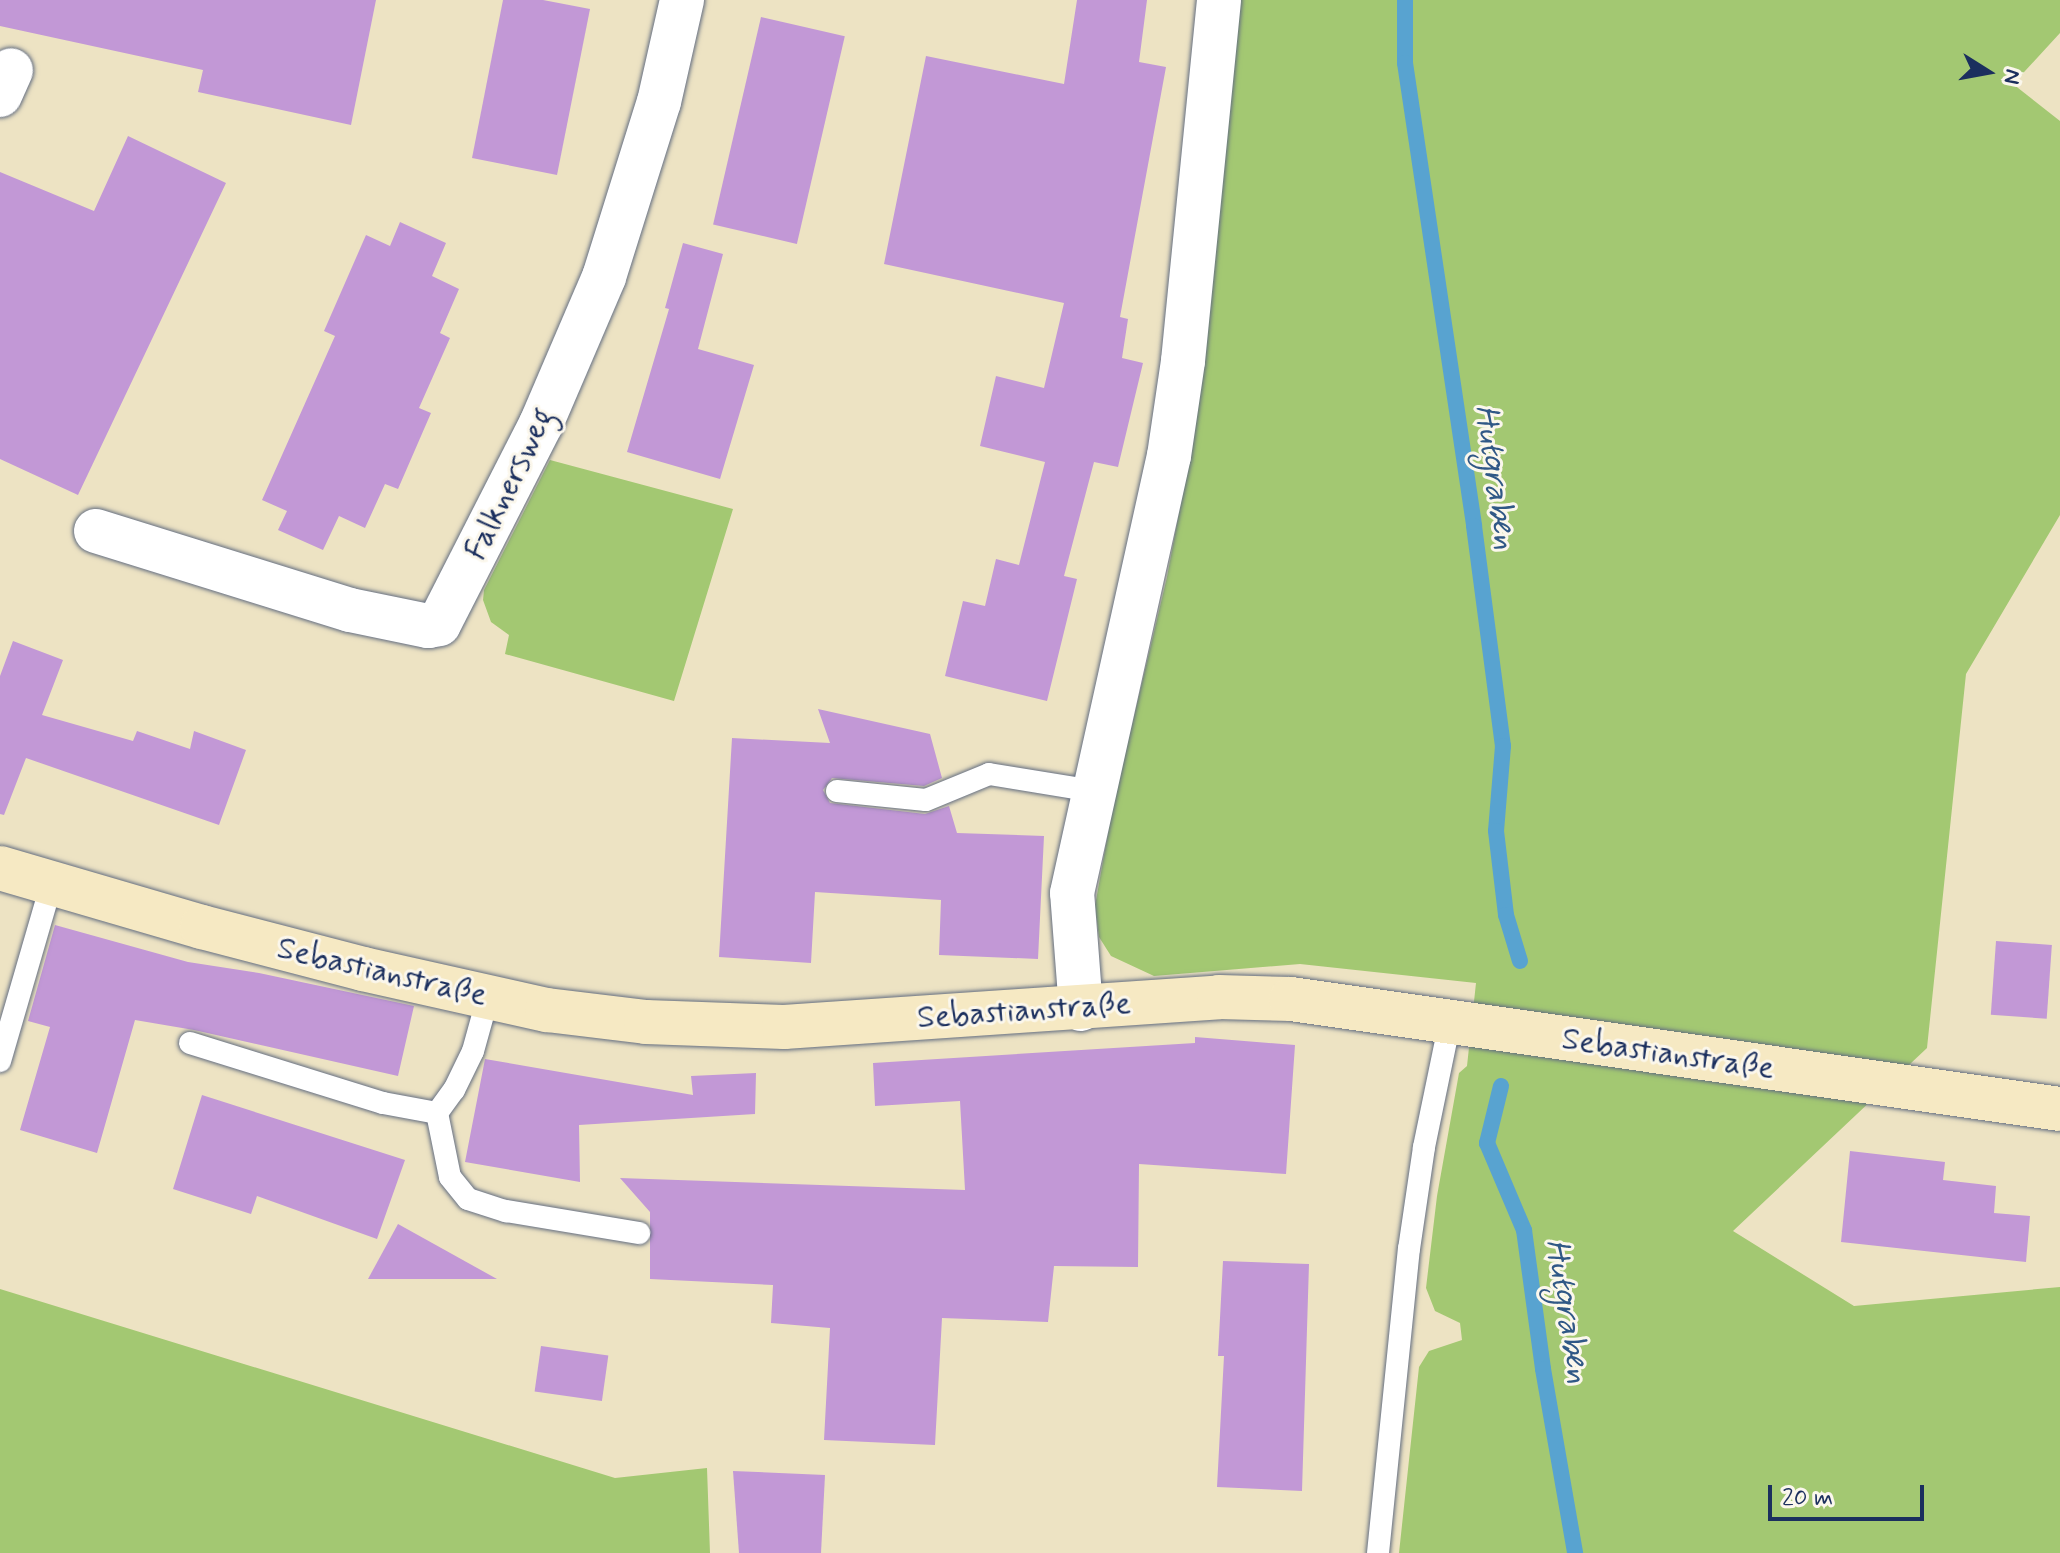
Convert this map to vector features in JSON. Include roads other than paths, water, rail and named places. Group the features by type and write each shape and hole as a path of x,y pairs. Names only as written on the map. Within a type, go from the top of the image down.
{"street":[{"name":"Falknersweg","path":"96,531 350,610 428,626 439,624 541,424 604,277 659,102 682,0"},
{"path":"1081,1009 1072,893 1093,791 1144,581 1169,456 1183,361 1219,0"},
{"name":"Sebastianstraße","path":"0,868 51,885 334,962 547,1010 719,1027 784,1027 1081,1009 1219,997 1291,999 2060,1109"}],"lane":[{"path":"837,791 926,800 989,774 1093,791"},
{"path":"0,1061 51,885"},
{"path":"488,997 473,1051 454,1090 437,1113 450,1177 468,1199 506,1211 639,1233"},
{"path":"1378,1553 1409,1249 1424,1147 1450,1022"},
{"path":"190,1043 383,1103 437,1113"}],"waterway":[{"name":"Hutgraben","path":"1405,0 1405,63 1474,526 1503,746 1496,831 1506,915 1520,961"},
{"name":"Hutgraben","path":"1501,1086 1487,1143 1524,1230 1543,1369 1575,1553"}]}
